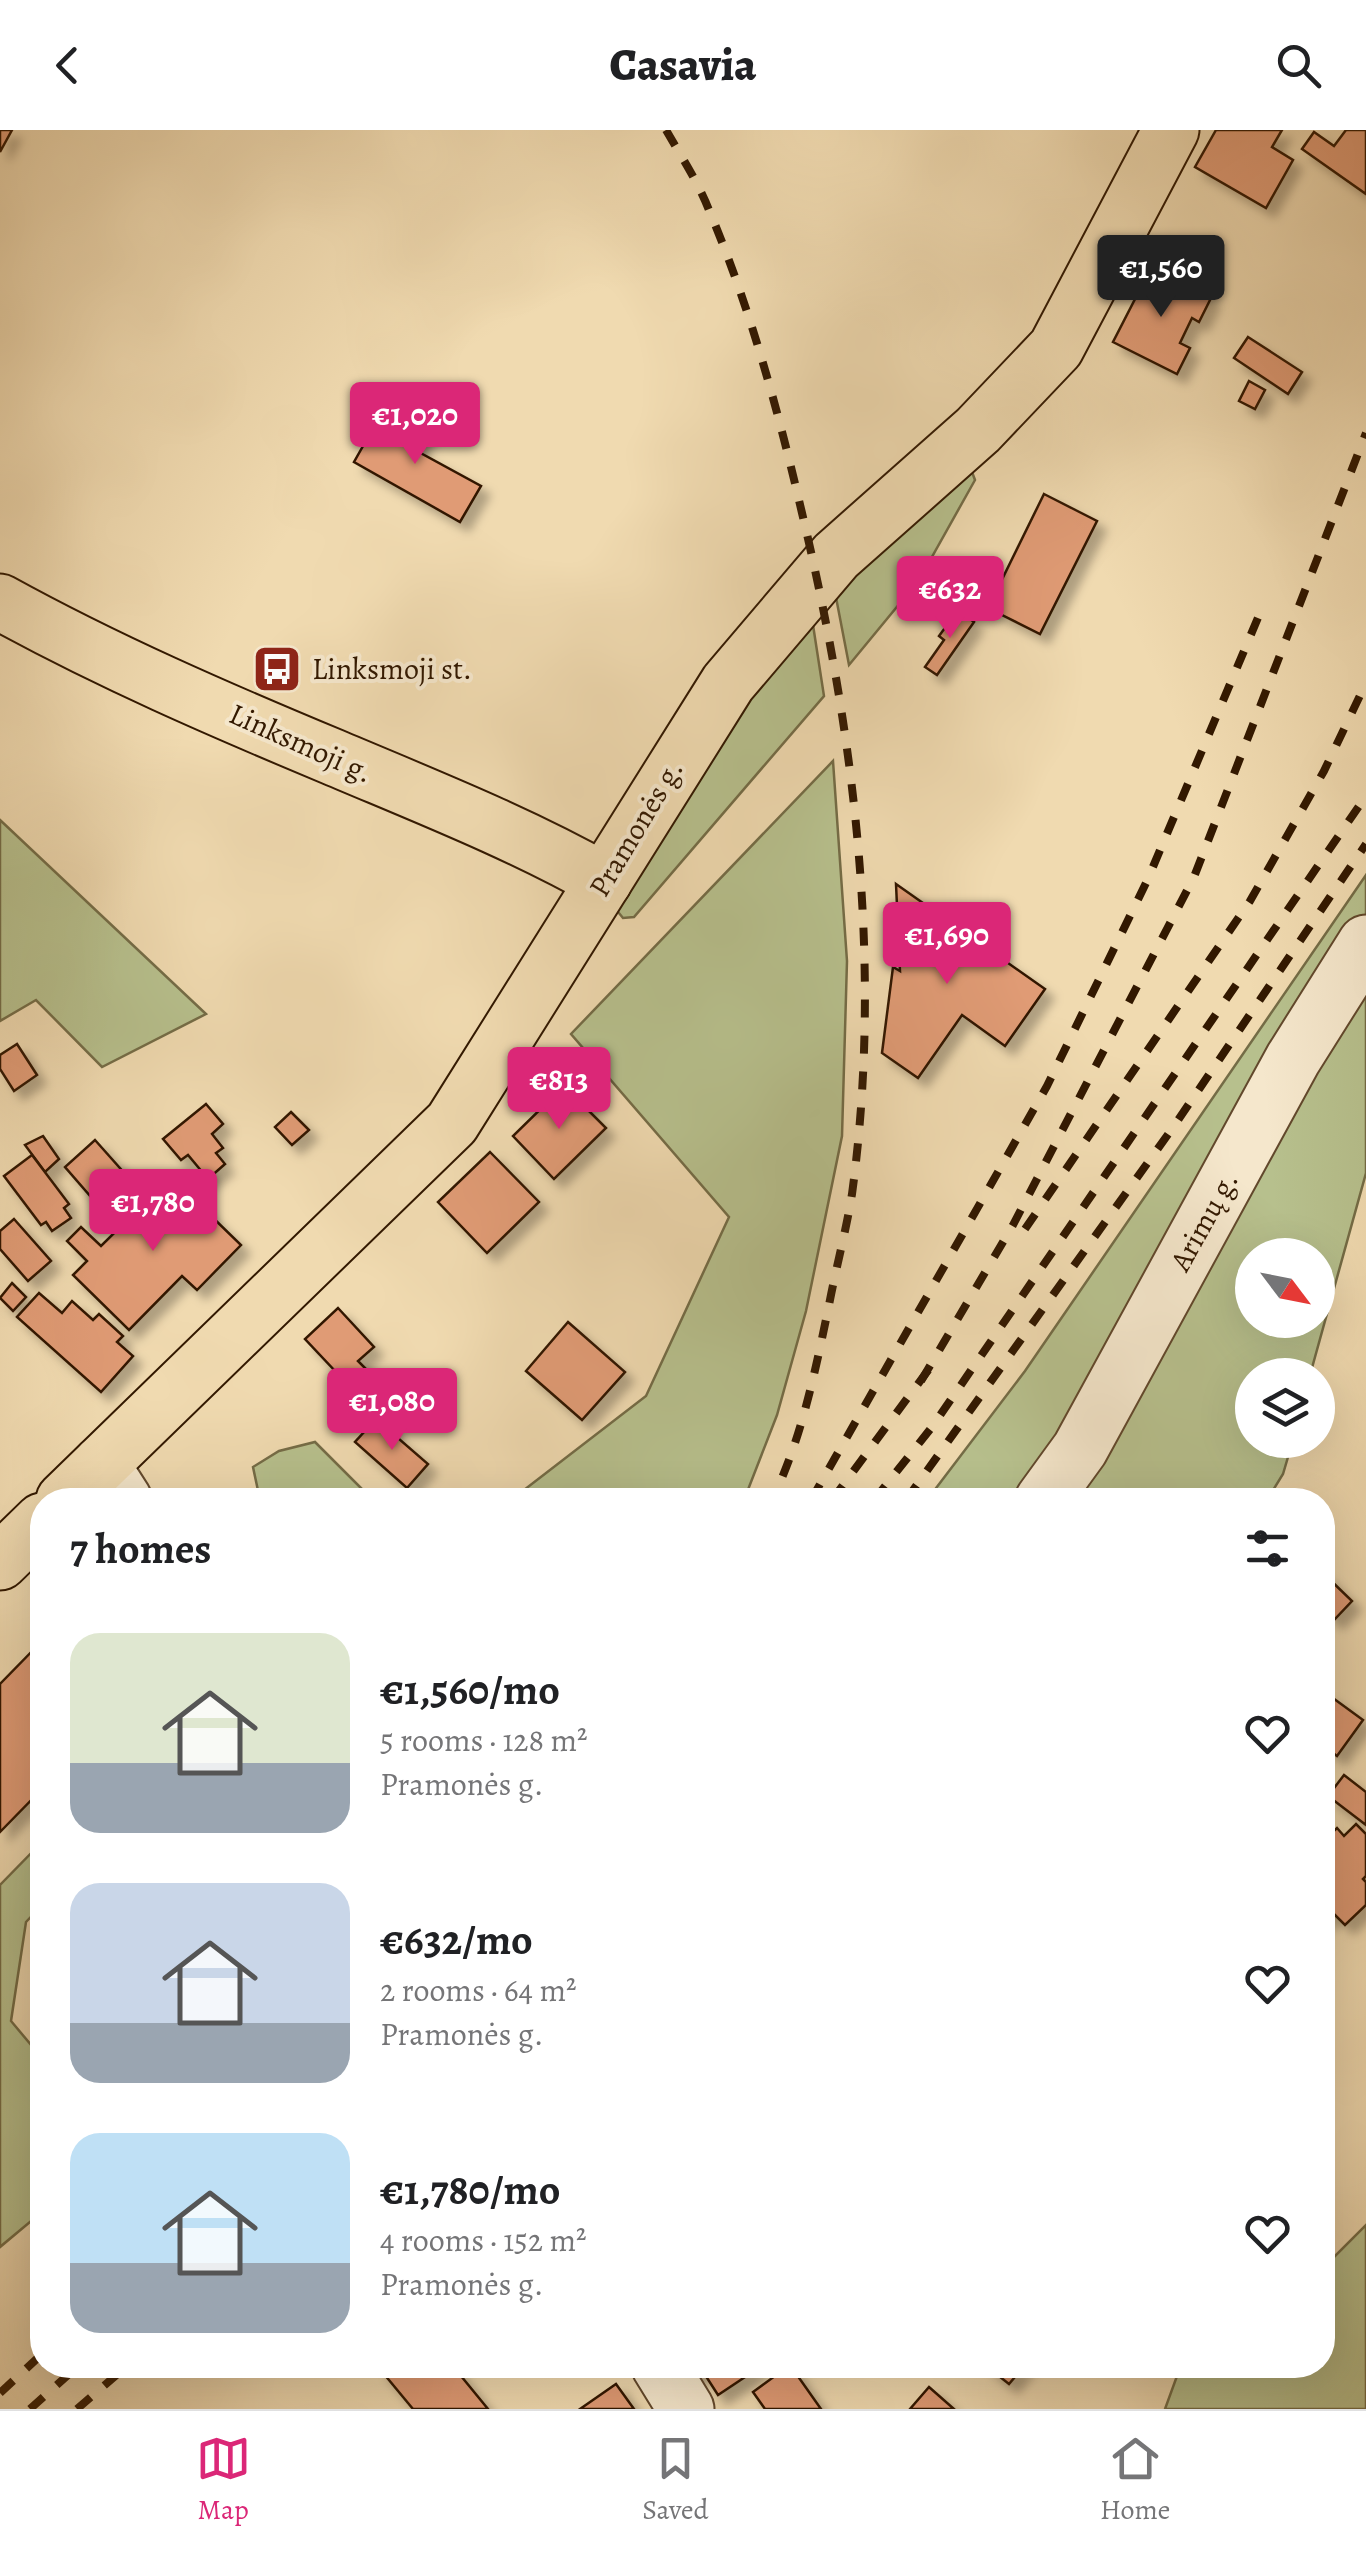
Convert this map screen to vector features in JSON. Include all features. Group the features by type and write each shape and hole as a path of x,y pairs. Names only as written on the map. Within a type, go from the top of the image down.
{"main road":[{"name":"Pramonės g.","path":"96,1488 452,1122 728,682 836,556 978,430 1056,348 1171,130"},
{"name":"Linksmoji g.","path":"0,602 69,640 473,816 604,881"},
{"path":"0,1562 30,1533"}],"street":[{"name":"Arimų g.","path":"1052,1488 1080,1450 1292,1059 1366,944"},
{"path":"667,2378 686,2409"}],"green space":[{"path":"972,472 975,480 919,580 849,665 834,587"},
{"path":"811,612 824,696 634,917 623,918 614,907 729,723"},
{"path":"833,761 847,961 842,1136 806,1311 777,1415 749,1488 527,1488 646,1396 729,1217 571,1034"},
{"path":"0,820 206,1014 102,1067 36,1000 0,1021"},
{"path":"1366,875 1366,1173 1335,1285 1335,1238 1235,1238 1235,1338 1320,1338 1315,1358 1235,1358 1235,1458 1288,1458 1274,1488 936,1488 1025,1371"},
{"path":"315,1442 361,1488 257,1488 253,1467 279,1451"},
{"path":"30,1854 30,1918 26,1922 11,2021 30,2044 30,2222 0,2247 0,1885"},
{"path":"1366,2225 1366,2409 1165,2409 1176,2378 1335,2378 1335,2256"}],"building":[{"path":"0,130 12,130 0,152"},
{"path":"1216,130 1282,130 1272,147 1293,160 1266,208 1195,167"},
{"path":"1346,130 1366,130 1366,194 1302,149 1314,132 1334,146"},
{"path":"1151,268 1211,298 1199,322 1192,318 1180,343 1190,348 1177,374 1113,342"},
{"path":"1248,337 1302,372 1288,394 1234,358"},
{"path":"1249,381 1265,390 1255,409 1239,401"},
{"path":"384,409 427,433 417,451 481,486 460,522 354,462"},
{"path":"1044,494 1097,521 1040,634 988,608"},
{"path":"958,610 974,622 937,675 925,667 944,640 939,636"},
{"path":"896,884 1045,989 1005,1046 962,1015 918,1078 882,1053 893,967 900,971"},
{"path":"17,1044 37,1075 14,1091 0,1069 0,1055"},
{"path":"564,1086 606,1128 554,1179 513,1136"},
{"path":"206,1104 223,1124 212,1134 223,1148 216,1153 225,1164 208,1179 188,1155 181,1160 163,1139"},
{"path":"291,1112 309,1130 292,1145 275,1127"},
{"path":"43,1136 59,1159 45,1172 25,1145"},
{"path":"95,1140 142,1193 111,1220 65,1167"},
{"path":"490,1152 539,1202 487,1253 438,1202"},
{"path":"32,1155 69,1204 64,1208 71,1218 52,1231 46,1222 41,1225 4,1176"},
{"path":"171,1177 241,1245 197,1290 182,1276 129,1330 73,1275 87,1261 67,1241 81,1227 101,1246"},
{"path":"14,1219 51,1261 28,1281 0,1249 0,1231"},
{"path":"12,1283 26,1297 13,1311 0,1298"},
{"path":"39,1293 62,1313 72,1301 93,1320 99,1314 123,1336 117,1342 133,1356 101,1392 17,1317"},
{"path":"338,1308 374,1347 358,1361 370,1373 353,1390 305,1339"},
{"path":"568,1322 625,1372 582,1420 526,1371"},
{"path":"376,1419 428,1464 407,1488 355,1442"},
{"path":"1335,1585 1352,1601 1335,1619"},
{"path":"30,1653 30,1801 0,1832 0,1684"},
{"path":"1335,1700 1363,1720 1335,1755"},
{"path":"1344,1775 1366,1792 1366,1825 1335,1801 1335,1787"},
{"path":"1356,1824 1366,1834 1366,1905 1345,1925 1335,1915 1335,1830 1344,1836"},
{"path":"387,2378 463,2378 488,2409 413,2409"},
{"path":"707,2378 744,2378 718,2395"},
{"path":"772,2378 799,2378 821,2409 765,2409 753,2392"},
{"path":"616,2384 634,2409 580,2409"},
{"path":"929,2387 954,2409 910,2409"}],"railway":[{"path":"666,130 700,189 724,247 783,436 837,681 858,851 865,1023 852,1194 806,1404 777,1488"},
{"path":"921,1381 1013,1225 1194,877 1366,433"},
{"path":"818,1488 1047,1086 1147,881 1260,613"},
{"path":"1025,1229 1250,901 1324,771 1366,683"},
{"path":"884,1488 932,1427 1366,796"},
{"path":"915,1488 1174,1126 1366,844"},
{"path":"841,1488 929,1369"},
{"path":"0,2393 30,2365"},
{"path":"30,2409 65,2378"},
{"path":"77,2409 113,2378"}],"place":[{"name":"Linksmoji st.","path":"277,669"}]}
